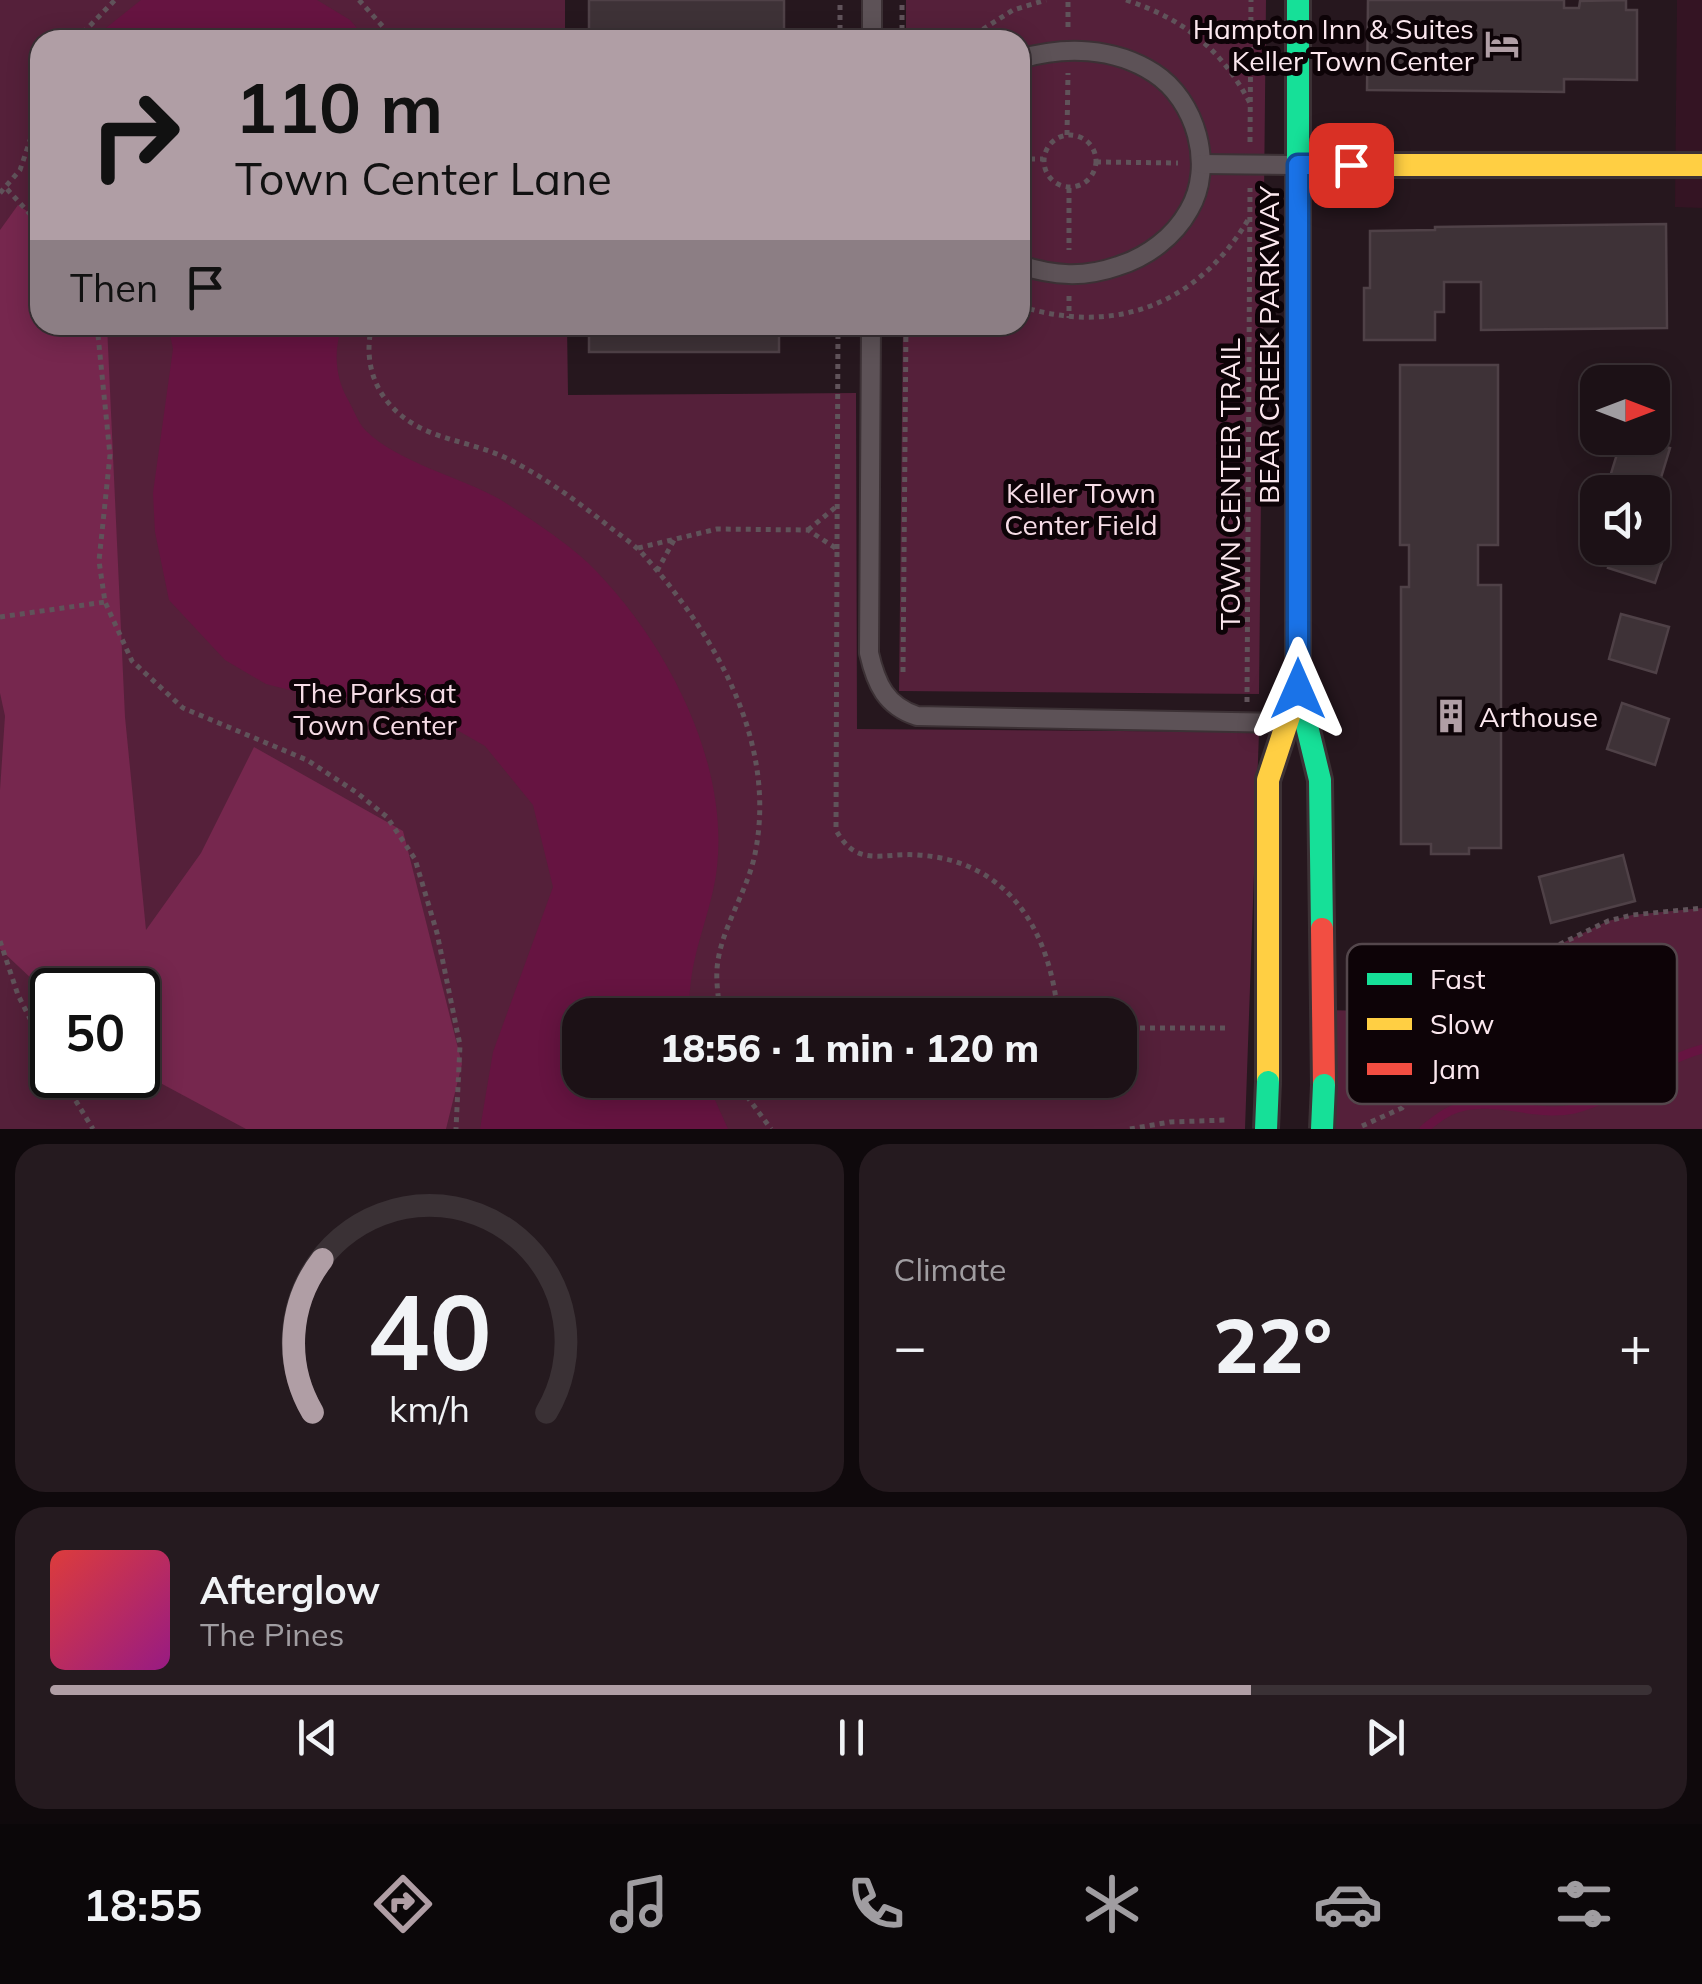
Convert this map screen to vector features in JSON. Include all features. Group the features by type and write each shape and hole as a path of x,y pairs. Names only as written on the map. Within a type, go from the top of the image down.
{"main road":[{"name":"BEAR CREEK PARKWAY","path":"1298,0 1298,689 1320,780 1324,1085 1333,1127"},
{"path":"1298,165 1700,160"},
{"name":"BEAR CREEK PARKWAY","path":"1266,1129 1268,780 1298,689"}],"lane":[{"path":"872,0 872,30"},
{"path":"1030,56 1046,52 1104,53 1154,73 1176,92 1191,116 1200,164 1191,209 1160,244 1136,260 1089,274 1064,276 1030,268"},
{"path":"1200,164 1298,165"},
{"path":"871,335 869,653 874,677 897,710 917,716 1287,723"}],"path":[{"path":"86,30 114,0"},
{"path":"358,0 386,30"},
{"path":"369,12 370,0"},
{"path":"840,0 840,30"},
{"path":"902,0 902,30"},
{"path":"981,30 1012,10 1046,0"},
{"path":"1126,0 1176,20 1200,36 1237,79 1250,104"},
{"name":"TOWN CENTER TRAIL","path":"1243,722 1248,698 1251,0"},
{"path":"1067,135 1088,142 1096,162 1091,177 1078,187 1069,188 1053,182 1043,159 1048,146 1067,135"},
{"path":"30,145 3,191 30,215"},
{"path":"1030,159 1043,159"},
{"path":"1096,162 1200,164"},
{"path":"1030,308 1069,318 1097,318 1150,307 1208,271 1236,241 1250,217"},
{"path":"98,335 110,456 98,561 105,602 132,661 183,708 307,760 387,817 414,860 437,933 460,1044 456,1129"},
{"path":"371,335 369,363 375,386 410,422 502,457 541,477 637,548 700,626 725,671 749,731 761,808 755,855 717,968 719,998"},
{"path":"838,335 836,830 844,844 864,855 945,858 980,873 1008,892 1032,920 1047,954 1056,998"},
{"path":"902,711 906,335"},
{"path":"808,530 837,506"},
{"path":"637,548 718,529 808,530 838,549"},
{"path":"657,571 674,540"},
{"path":"0,617 105,602"},
{"path":"1562,944 1632,915 1702,908"},
{"path":"0,941 30,1019"},
{"path":"1137,1028 1239,1028"},
{"path":"74,1098 93,1129"},
{"path":"748,1098 771,1129"},
{"path":"1333,1127 1364,1126 1392,1115 1405,1104"},
{"path":"1130,1129 1170,1122 1226,1120"}],"shaded area":[{"path":"141,0 317,0 350,20 358,30 104,30"},
{"path":"1677,0 1702,0 1702,208 1675,207"},
{"path":"18,205 30,213 30,335 107,335 125,717 146,930 201,853 254,747 403,831 462,1064 446,1129 246,1129 160,1083 160,968 30,968 30,977 0,949 0,790 5,716 0,693 0,230"},
{"path":"170,335 340,335 338,371 343,389 366,431 395,452 501,500 568,546 615,592 665,662 701,742 718,826 717,867 695,957 690,998 562,998 562,1098 714,1098 728,1129 480,1129 493,1052 553,887 533,805 485,746 408,702 313,696 266,684 225,660 169,600 155,532 153,493 173,349"}],"green space":[{"name":"The Parks at Town Center","path":"0,0 565,0 565,30 30,30 30,335 567,335 568,395 856,393 857,729 1259,732 1245,1129 0,1129"},
{"name":"Keller Town Center Field","path":"906,0 1266,0 1259,694 899,691 903,335 1030,335 1030,30 906,30"},
{"path":"1702,908 1702,1129 1322,1129 1323,1010 1347,1011 1347,1104 1677,1104 1677,944 1560,944 1608,921"}],"building":[{"path":"589,0 784,0 784,30 589,30"},
{"name":"Hampton Inn & Suites Keller Town Center","path":"1368,0 1564,0 1564,8 1579,8 1580,1 1626,0 1626,10 1637,10 1637,80 1564,79 1564,92 1367,90"},
{"path":"1666,224 1667,328 1481,330 1481,282 1444,282 1444,312 1435,312 1435,340 1364,340 1364,288 1370,288 1370,231"},
{"path":"589,335 779,335 779,352 589,352"},
{"name":"Arthouse","path":"1400,365 1498,365 1498,545 1478,545 1478,585 1501,585 1501,848 1469,848 1469,854 1431,854 1431,844 1401,844 1401,587 1409,587 1409,545 1400,545"},
{"path":"1617,455 1668,455 1662,475 1611,475"},
{"path":"1609,565 1661,565 1655,583 1608,568"},
{"path":"1621,614 1669,627 1656,673 1609,659"},
{"path":"1622,703 1669,719 1655,765 1607,749"},
{"path":"1623,855 1635,901 1551,923 1539,877"}],"waterway":[{"path":"1677,1058 1702,1049"},
{"path":"1424,1129 1447,1113 1480,1104"},
{"path":"1480,1104 1543,1111 1591,1104"}],"traffic: fast":[{"path":"1298,0 1298,689 1320,780 1322,929"},
{"path":"1266,1129 1268,1082"},
{"path":"1322,1129 1324,1085"}],"traffic: slow":[{"path":"1298,165 1702,165"},
{"path":"1268,1082 1268,780 1298,689"}],"traffic: jam":[{"path":"1322,929 1324,1085"}],"place":[{"name":"Hampton Inn & Suites Keller Town Center","path":"1502,44"},
{"name":"Arthouse","path":"1451,716"}],"route":[{"path":"1298,689 1298,165 1351,165"}]}
